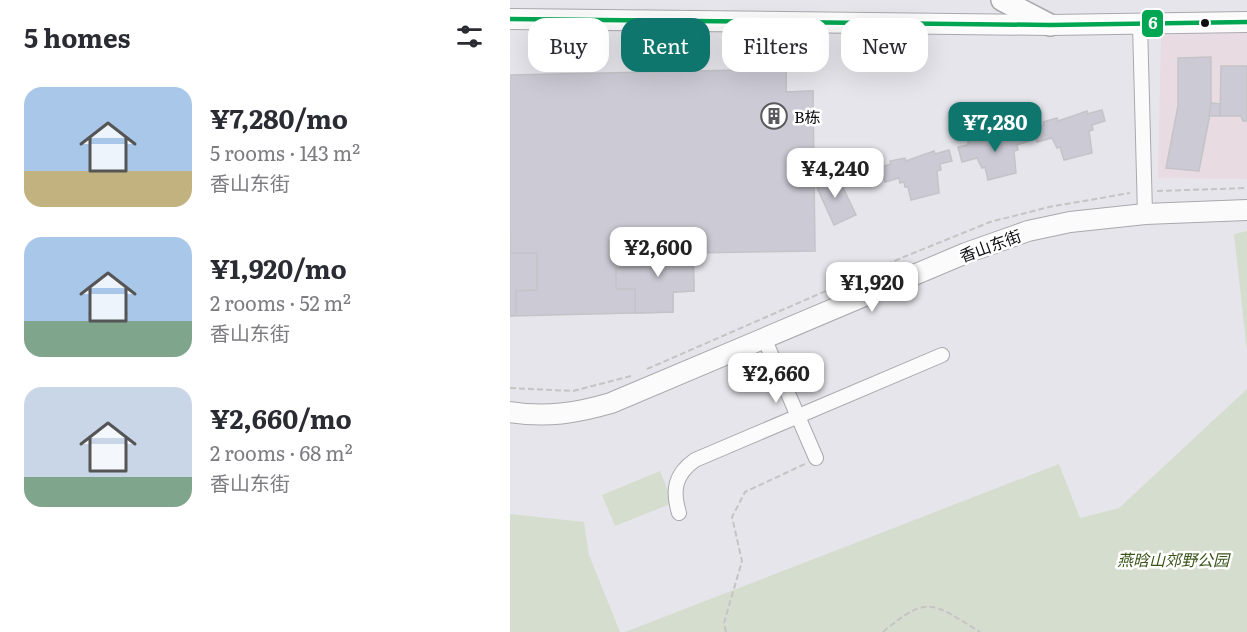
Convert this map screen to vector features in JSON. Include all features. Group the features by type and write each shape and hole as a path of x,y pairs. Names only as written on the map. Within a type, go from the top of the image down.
{"main road":[{"path":"1002,0 1050,25"}],"street":[{"path":"510,20 1050,25 1247,22"},
{"path":"1140,24 1145,214"},
{"name":"香山东街","path":"510,412 545,416 586,410 611,403 1008,237 1071,222 1145,214 1247,210"},
{"path":"764,338 816,459"},
{"path":"680,513 675,499 676,478 695,460 942,355"}],"path":[{"path":"726,632 724,623 742,561 732,517 745,492 816,459"},
{"path":"883,632 906,612 924,605 942,608 980,632"}],"shaded area":[{"path":"1247,33 1247,179 1158,178 1161,35"}],"green space":[{"path":"1247,231 1247,351 1234,234"},
{"name":"燕晗山郊野公园","path":"1247,389 1247,632 625,632 1059,464 1080,518 1119,508"},
{"path":"660,471 673,503 615,526 602,495"},
{"path":"510,514 584,522 589,555 620,632 510,632"}],"building":[{"path":"1211,57 1211,109 1199,171 1166,168 1178,106 1178,58"},
{"path":"1221,66 1247,66 1247,121 1243,121 1241,116 1220,116"},
{"path":"710,71 786,72 786,92 813,91 815,251 693,253 694,291 673,292 673,312 510,316 510,75"},
{"name":"B栋","path":"765,72 786,72 786,92 813,91 813,129 792,129 792,151 755,152 754,127 736,127 736,106 765,105"},
{"path":"1211,103 1220,104 1220,116 1209,116"},
{"path":"1102,110 1105,121 1092,125 1093,130 1089,131 1092,153 1064,160 1060,147 1057,148 1052,138 1037,142 1033,127 1044,125 1043,122 1057,118 1058,121 1087,111 1087,114"},
{"path":"1027,130 1029,141 1017,145 1018,150 1014,151 1016,173 988,180 985,167 982,168 977,158 962,162 958,147 968,145 968,141 982,138 983,141 1011,131 1012,134"},
{"path":"949,150 952,161 940,164 941,170 937,171 939,193 911,200 908,187 905,187 904,182 900,183 899,178 885,182 881,167 891,164 890,161 905,158 906,161 934,151 935,154"},
{"path":"836,173 856,215 834,225 815,183"},
{"path":"645,237 666,237 667,254 693,253 694,291 673,292 673,312 635,313 635,289 616,289 616,268 646,267"},
{"path":"510,253 537,253 537,290 516,291 516,315 510,316"}],"transit line":[{"name":"6","path":"510,19 1050,25 1247,22"}],"place":[{"name":"B栋","path":"774,116"}]}
